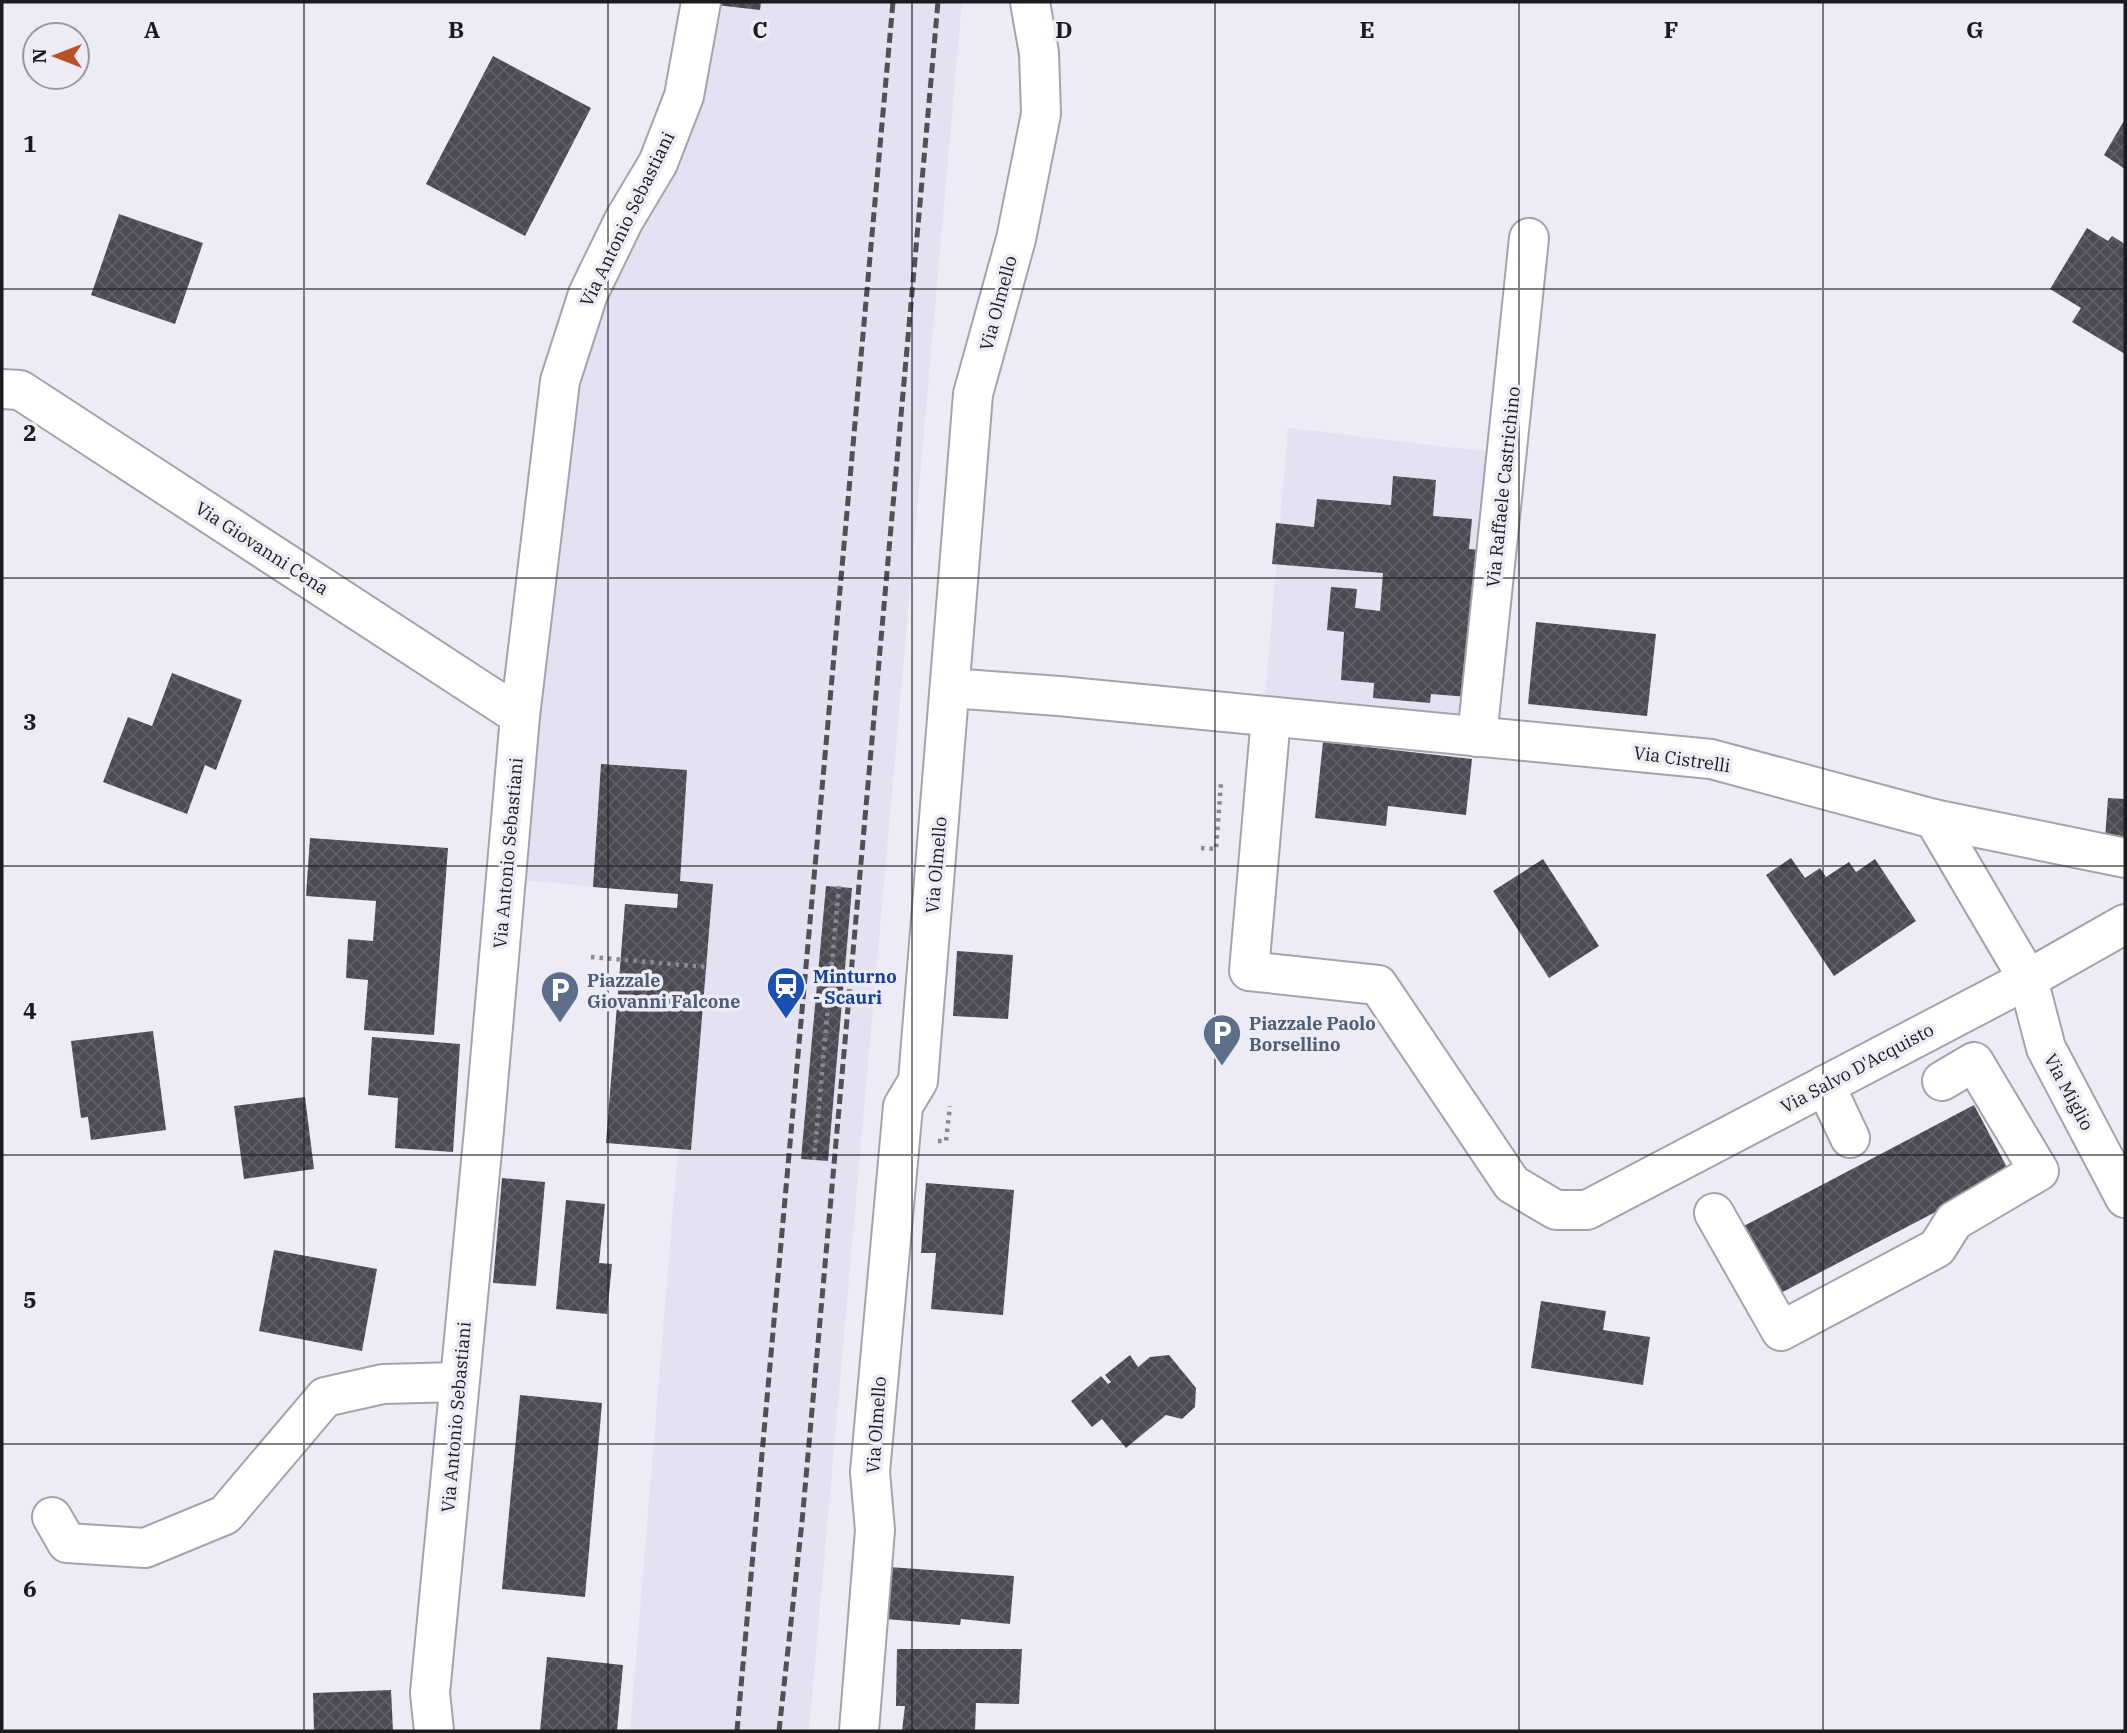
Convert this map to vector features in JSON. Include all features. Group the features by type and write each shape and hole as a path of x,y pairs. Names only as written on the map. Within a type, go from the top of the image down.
{"street":[{"name":"Via Antonio Sebastiani","path":"434,1731 429,1693 520,716 560,381 588,294 624,220 658,163 684,96 701,2"},
{"name":"Via Olmello","path":"859,1731 875,1530 870,1472 903,1106 918,1081 973,394 1016,239 1041,114 1039,53 1030,2"},
{"name":"Via Raffaele Castrichino","path":"1477,737 1529,237"},
{"name":"Via Giovanni Cena","path":"2,388 20,390 520,716"},
{"path":"950,688 1272,717"},
{"name":"Via Cistrelli","path":"1272,717 1710,759 1934,819 2125,858"},
{"name":"Via Salvo D'Acquisto","path":"1272,717 1249,971 1378,985 1511,1184 1556,1210 1587,1210 1962,1014 2125,925"},
{"name":"Via Miglio","path":"1934,819 2028,979 2046,1048 2125,1198"},
{"path":"1714,1213 1781,1331 1937,1248 1954,1221 2039,1171 1974,1062 1962,1014"},
{"path":"1942,1081 1974,1062"},
{"path":"1825,1085 1850,1139"},
{"path":"52,1517 67,1542 145,1548 225,1515 325,1396 383,1384 459,1382"}],"path":[{"path":"1201,848 1216,849 1221,783"},
{"path":"814,1160 839,887"},
{"path":"635,962 636,955"},
{"path":"591,957 635,962 688,962 706,967"},
{"path":"946,1141 950,1105"}],"shaded area":[{"path":"717,2 962,2 809,1731 630,1731 678,1148 706,967 713,884 680,881 678,894 520,880 574,385 632,247 688,136 708,76"},
{"path":"1288,428 1490,452 1464,717 1265,697"}],"building":[{"path":"717,2 761,2 760,10 716,5"},
{"path":"493,56 591,108 525,236 426,184"},
{"path":"2125,119 2125,169 2104,155"},
{"path":"119,214 203,243 175,324 91,295"},
{"path":"2087,228 2108,241 2112,236 2125,244 2125,354 2072,322 2081,308 2050,289"},
{"path":"1393,476 1436,480 1433,516 1472,519 1469,549 1482,550 1469,697 1431,694 1430,703 1373,698 1374,683 1341,680 1344,632 1327,630 1331,587 1357,589 1355,608 1380,611 1383,573 1272,564 1276,523 1314,527 1317,499 1391,505"},
{"path":"1536,622 1656,634 1647,716 1528,704"},
{"path":"172,673 242,700 216,770 205,765 187,814 103,782 128,717 152,726"},
{"path":"1323,742 1472,759 1466,815 1388,806 1386,826 1315,818"},
{"path":"601,764 687,770 680,881 713,884 691,1150 606,1143 625,904 677,908 678,894 593,887"},
{"path":"2108,798 2125,799 2125,840 2105,839"},
{"path":"310,838 448,848 434,1035 364,1030 368,980 346,978 348,939 373,941 376,901 306,896"},
{"path":"1791,858 1805,878 1820,868 1826,877 1849,862 1856,872 1875,859 1916,921 1834,976 1766,875"},
{"path":"1543,859 1599,946 1549,978 1493,891"},
{"path":"826,886 852,888 828,1161 801,1159"},
{"path":"957,951 1013,955 1008,1019 953,1016"},
{"path":"153,1031 166,1130 91,1140 88,1117 81,1118 71,1041"},
{"path":"372,1037 460,1044 453,1152 395,1148 398,1098 368,1095"},
{"path":"305,1097 314,1169 244,1179 234,1106"},
{"path":"1974,1105 2010,1173 1775,1296 1740,1228"},
{"path":"502,1178 545,1182 536,1286 493,1283"},
{"path":"926,1183 1014,1190 1003,1315 931,1309 936,1253 921,1253"},
{"path":"566,1200 605,1204 599,1263 612,1264 607,1314 556,1309"},
{"path":"274,1250 377,1269 362,1351 259,1331"},
{"path":"1541,1301 1606,1311 1603,1330 1650,1337 1643,1385 1531,1368"},
{"path":"1130,1355 1138,1367 1150,1357 1169,1355 1196,1388 1195,1407 1182,1419 1166,1415 1126,1448 1102,1419 1092,1427 1071,1401 1101,1376 1108,1384 1111,1382 1105,1375"},
{"path":"520,1395 602,1403 585,1597 502,1589"},
{"path":"889,1567 1014,1576 1010,1624 961,1619 960,1625 885,1619"},
{"path":"897,1649 1022,1649 1019,1704 976,1703 975,1731 902,1731 905,1706 896,1706"},
{"path":"547,1657 623,1665 617,1731 540,1731"},
{"path":"391,1690 393,1731 314,1731 313,1693"}],"railway":[{"path":"737,1731 893,2"},
{"path":"779,1731 802,1522 938,2"}],"place":[{"name":"Minturno - Scauri","path":"786,1020"},
{"name":"Piazzale Giovanni Falcone","path":"560,1024"},
{"name":"Piazzale Paolo Borsellino","path":"1222,1067"}]}
